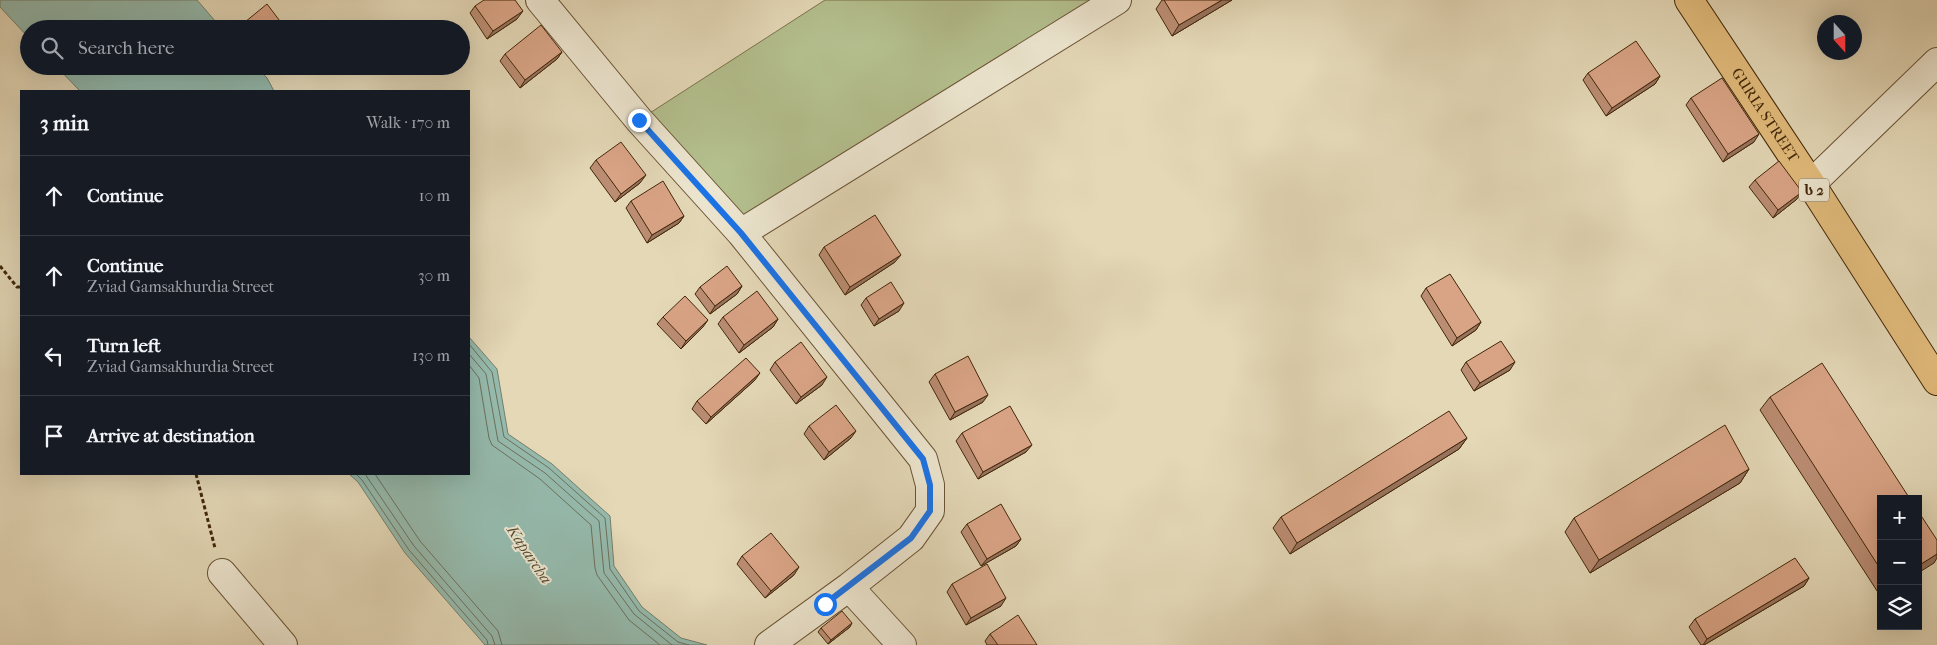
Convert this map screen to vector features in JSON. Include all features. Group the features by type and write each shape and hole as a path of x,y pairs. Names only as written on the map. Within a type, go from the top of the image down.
{"highway":[{"name":"GURIA STREET","path":"1689,0 1811,184 1937,381"}],"street":[{"path":"540,0 639,120 741,233 923,459 930,485 930,511 911,538 849,587 769,645"},
{"path":"741,233 1117,0"},
{"path":"1811,184 1937,62"},
{"path":"222,574 283,645"},
{"path":"849,587 902,645"}],"path":[{"path":"0,266 17,287 20,287"},
{"path":"196,475 222,574"}],"green space":[{"path":"825,0 1117,0 741,233 639,120"}],"water":[{"path":"0,0 197,0 214,20 20,20 20,28 0,7"},
{"path":"65,75 264,75 273,90 79,90"},
{"name":"Kaparcha","path":"470,338 497,369 508,434 552,464 610,516 614,566 642,607 681,638 707,645 485,645 405,553 358,482 350,475 470,475"}],"building":[{"path":"484,0 515,0 523,11 493,31 475,6"},
{"path":"1164,0 1222,0 1179,25"},
{"path":"267,4 279,20 247,20"},
{"path":"541,25 562,52 525,80 505,54"},
{"path":"1636,41 1660,76 1612,108 1588,73"},
{"path":"1722,78 1759,134 1728,154 1691,98"},
{"path":"621,142 646,175 621,194 596,160"},
{"path":"1779,161 1802,192 1778,210 1755,180"},
{"path":"663,181 684,216 652,235 631,201"},
{"path":"875,215 901,255 850,287 824,247"},
{"path":"727,266 742,286 715,306 700,287"},
{"path":"1450,274 1481,322 1457,338 1426,288"},
{"path":"891,282 904,303 879,319 866,298"},
{"path":"757,291 778,319 744,345 723,317"},
{"path":"685,296 708,320 686,341 663,317"},
{"path":"1501,341 1515,362 1480,383 1466,362"},
{"path":"801,342 827,377 801,397 775,362"},
{"path":"968,356 988,395 955,412 935,374"},
{"path":"746,358 760,373 711,417 697,401"},
{"path":"1822,363 1907,495 1877,495 1877,564 1770,397"},
{"path":"836,405 856,431 829,452 809,426"},
{"path":"1010,406 1032,445 983,472 962,433"},
{"path":"1449,411 1467,438 1297,543 1281,517"},
{"path":"1725,425 1749,469 1599,560 1574,518"},
{"path":"1001,504 1021,539 987,559 967,524"},
{"path":"1922,517 1937,540 1937,554 1922,563"},
{"path":"771,533 799,567 771,591 742,556"},
{"path":"1795,558 1809,578 1707,639 1695,619"},
{"path":"987,564 1006,598 971,618 952,584"},
{"path":"842,611 852,623 831,640 821,628"},
{"path":"1018,615 1037,645 998,645 990,634"}],"route":[{"path":"639,120 741,233 923,459 930,485 930,511 911,538 825,604"}]}
